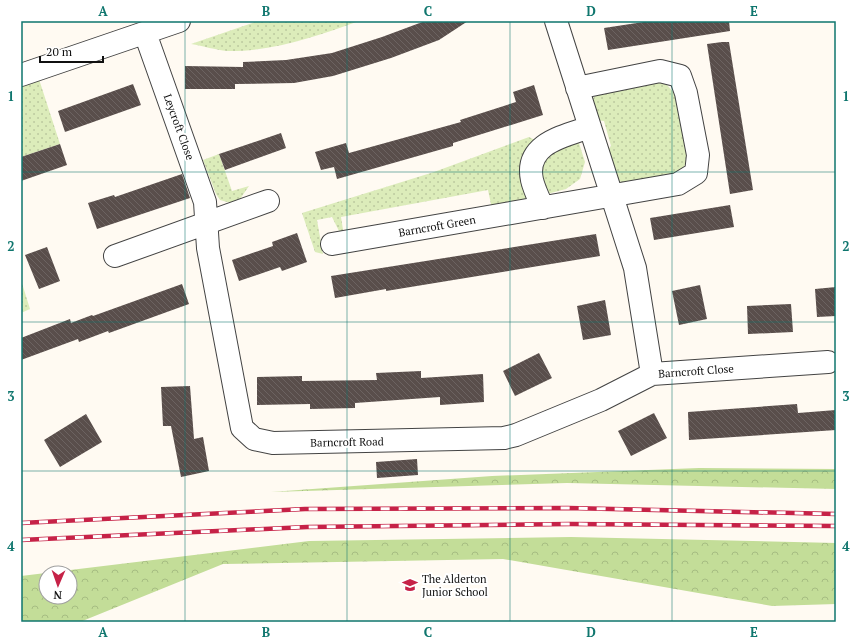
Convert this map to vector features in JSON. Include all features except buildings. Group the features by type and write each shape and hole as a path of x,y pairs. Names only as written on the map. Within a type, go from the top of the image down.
{"street":[{"path":"21,75 179,21"},
{"name":"Barncroft Close","path":"556,21 635,268 652,374 828,362"},
{"name":"Leycroft Close","path":"145,33 205,202 207,222"},
{"path":"577,88 660,71 680,76 686,93 698,155 696,173 678,184 611,195"},
{"path":"543,208 532,180 531,166 536,152 548,142 590,127"},
{"name":"Barncroft Green","path":"332,244 611,195"},
{"path":"115,256 268,201"},
{"name":"Barncroft Road","path":"207,222 208,248 242,428 254,439 273,443 504,438 516,435 601,400 652,374"}],"green space":[{"path":"258,21 359,21 294,42 261,49 227,51 191,44"},
{"path":"37,73 60,144 21,157 21,79"},
{"path":"655,81 667,85 676,95 688,156 684,167 673,176 631,184 618,181 605,154 611,146 604,121 595,120 591,100 597,94"},
{"path":"529,137 539,142 526,198 519,204 492,209 488,190 341,217 344,236 341,235 332,217 317,220 323,254 315,252 302,213 434,172"},
{"path":"578,140 585,162 580,179 566,189 543,195 539,162 551,149"},
{"path":"219,154 232,191 249,186 240,199 236,202 220,200 216,194 203,160"},
{"path":"21,280 30,309 21,313"},
{"path":"699,468 836,469 836,489 567,483 271,492 492,476"},
{"path":"571,537 836,543 836,604 772,606 503,559 223,564 80,622 21,622 21,576 38,574 38,605 78,605 78,569 309,541"}],"railway":[{"path":"21,523 305,509 568,508 836,514"},
{"path":"21,540 307,527 570,524 836,526"}],"place":[{"name":"The Alderton Junior School","path":"410,585"}]}
